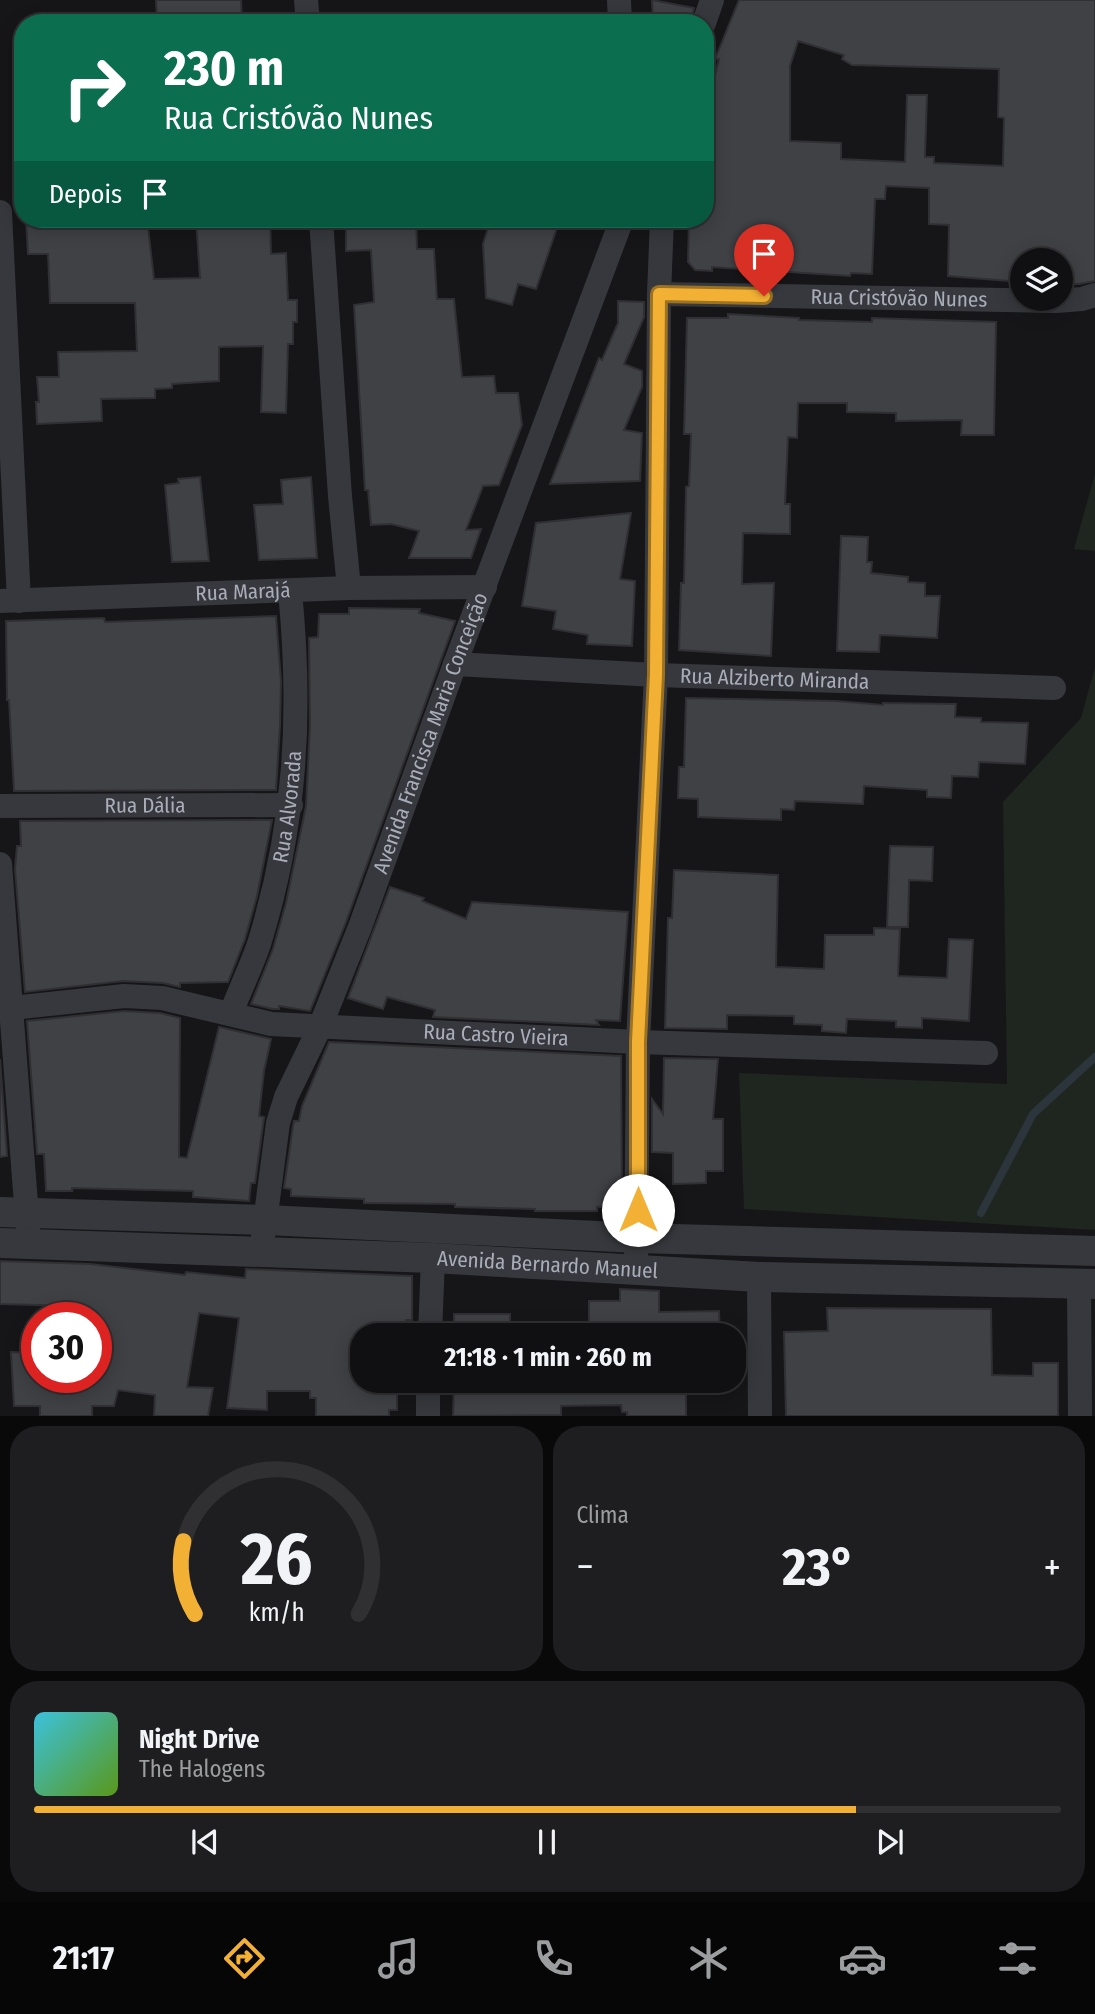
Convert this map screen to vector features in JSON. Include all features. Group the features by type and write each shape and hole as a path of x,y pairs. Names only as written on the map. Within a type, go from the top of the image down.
{"street":[{"path":"0,212 9,601"},
{"path":"322,228 349,589"},
{"name":"Avenida Francisca Maria Conceição","path":"261,1251 278,1123 286,1097 320,1027 360,927 619,228"},
{"path":"636,1269 638,1042 656,675 662,228"},
{"name":"Rua Cristóvão Nunes","path":"659,294 1056,301 1095,295"},
{"name":"Rua Marajá","path":"9,601 485,587"},
{"name":"Rua Alvorada","path":"231,1013 258,945 278,870 291,805 296,754 297,694 290,591"},
{"name":"Rua Alziberto Miranda","path":"456,664 656,675 1054,688"},
{"name":"Rua Dália","path":"0,806 291,805"},
{"path":"0,864 12,1008 14,1243"},
{"name":"Rua Castro Vieira","path":"12,1008 124,996 162,998 271,1024 638,1042 986,1053"},
{"name":"Avenida Bernardo Manuel","path":"13,1212 266,1220 638,1238 1095,1251"},
{"name":"Avenida Bernardo Manuel","path":"14,1243 433,1258 759,1277 1087,1284"},
{"path":"430,1323 433,1258"},
{"path":"759,1277 760,1416"},
{"path":"1080,1416 1087,1284"},
{"path":"428,1393 428,1416"}],"shaded area":[{"path":"1095,474 1095,551 1074,549"},
{"path":"1095,667 1095,1230 744,1209 739,1073 1007,1084 1003,802 1081,718"}],"building":[{"path":"156,0 241,0 242,14 157,14"},
{"path":"652,0 694,8 692,14 653,14"},
{"path":"739,0 1095,0 1095,281 1073,284 1073,248 1010,248 1010,281 948,276 949,225 929,224 929,188 886,186 885,199 875,199 872,274 851,273 850,276 712,267 712,271 695,270 688,262 689,228 714,228 714,80 719,59 715,59","holes":["798,41 844,55 842,59 852,65 999,69 998,117 1004,118 1003,166 934,163 934,157 925,157 927,95 907,95 905,162 841,159 841,143 790,141 790,66"]},
{"path":"27,228 148,228 154,279 200,278 197,228 270,228 271,254 286,253 288,300 297,300 293,344 288,344 286,413 261,412 263,346 219,347 219,381 172,384 172,388 155,389 155,398 101,399 102,421 37,424 37,377 59,377 58,352 137,351 135,303 50,303 48,254 28,254"},
{"path":"346,228 416,228 417,249 434,249 437,299 454,299 462,377 494,376 496,393 518,393 522,425 499,485 483,486 466,530 481,529 471,558 409,558 419,531 391,524 371,525 368,490 365,490 354,305 374,302 371,250 346,251"},
{"path":"488,228 557,228 536,289 518,284 512,305 486,298 483,244"},
{"path":"618,301 644,302 644,317 624,364 642,371 642,387 624,430 642,433 640,481 550,484 599,358 602,360 618,323"},
{"path":"728,314 799,320 872,322 872,318 996,322 994,435 961,435 962,420 896,421 896,413 847,412 847,403 798,403 797,438 788,437 785,504 790,504 790,534 743,533 742,584 774,583 771,656 679,650 691,434 684,434 687,318 728,318"},
{"path":"200,477 209,561 172,562 165,485 179,483 178,479"},
{"path":"311,477 317,558 259,560 254,505 283,504 281,480"},
{"path":"631,513 620,579 635,581 632,646 587,644 588,635 553,629 556,611 522,606 536,523"},
{"path":"841,536 868,537 867,562 872,562 871,573 908,577 908,582 925,583 925,596 940,596 937,638 880,635 879,652 837,651"},
{"path":"349,608 420,609 419,613 455,621 346,922 310,1011 279,1006 279,1009 273,1009 251,1004 273,949 286,903 306,806 310,726 309,638 318,637 319,614 349,614"},
{"path":"276,616 281,682 276,790 14,791 7,700 6,621 104,618 105,622"},
{"path":"686,698 836,701 883,705 956,704 955,717 981,718 981,722 1028,723 1025,764 979,762 978,777 952,776 951,798 927,797 927,790 864,786 863,804 795,801 794,810 781,809 781,820 698,817 698,799 678,798 679,767 684,767"},
{"path":"272,820 257,896 245,939 228,982 180,983 180,987 163,983 123,981 25,992 15,869 17,846 21,846 20,821"},
{"path":"890,846 933,847 932,881 909,880 908,927 887,927"},
{"path":"674,870 778,875 776,967 824,969 825,935 874,935 874,928 900,929 898,976 947,978 949,939 973,940 969,1021 922,1018 922,1028 896,1027 896,1021 847,1019 846,1033 822,1031 822,1025 794,1024 794,1016 727,1015 727,1029 665,1028 668,918 672,918"},
{"path":"390,887 424,898 422,901 466,919 472,902 628,912 620,1021 596,1020 599,1025 433,1017 435,1010 387,997 383,1009 348,998"},
{"path":"124,1011 160,1013 180,1018 179,1157 187,1158 219,1027 271,1039 259,1116 264,1117 255,1183 251,1183 249,1201 193,1197 193,1191 72,1188 72,1191 46,1191 44,1154 37,1154 27,1021"},
{"path":"329,1042 621,1056 622,1208 597,1207 597,1211 535,1211 455,1207 455,1204 364,1203 364,1199 291,1196 291,1189 284,1188 294,1121 299,1121 302,1106"},
{"path":"664,1058 718,1059 713,1119 723,1119 723,1171 706,1171 706,1183 673,1184 673,1153 652,1152 652,1099 663,1114"},
{"path":"0,1059 7,1156 0,1157"},
{"path":"0,1261 90,1264 185,1275 186,1272 245,1278 246,1269 412,1276 412,1320 406,1320 406,1323 350,1323 350,1393 397,1393 397,1410 389,1410 389,1416 316,1416 316,1398 310,1398 310,1391 267,1391 267,1410 227,1408 239,1318 199,1313 187,1387 213,1388 208,1416 154,1416 155,1395 118,1390 114,1406 92,1406 92,1416 40,1416 40,1406 14,1406 11,1352 21,1352 21,1393 112,1393 112,1302 0,1304"},
{"path":"620,1289 659,1291 659,1312 719,1311 720,1323 589,1323 589,1301 620,1301"},
{"path":"827,1308 991,1309 992,1375 1033,1376 1033,1363 1058,1363 1058,1416 786,1416 784,1332 828,1331"},
{"path":"454,1314 510,1314 510,1323 454,1323"},
{"path":"454,1393 686,1393 686,1416 627,1416 627,1412 622,1412 621,1405 561,1406 561,1415 453,1416"}],"waterway":[{"path":"981,1213 1033,1114 1095,1057"}],"route":[{"path":"638,1210 638,1042 656,675 659,294 764,296"}]}
